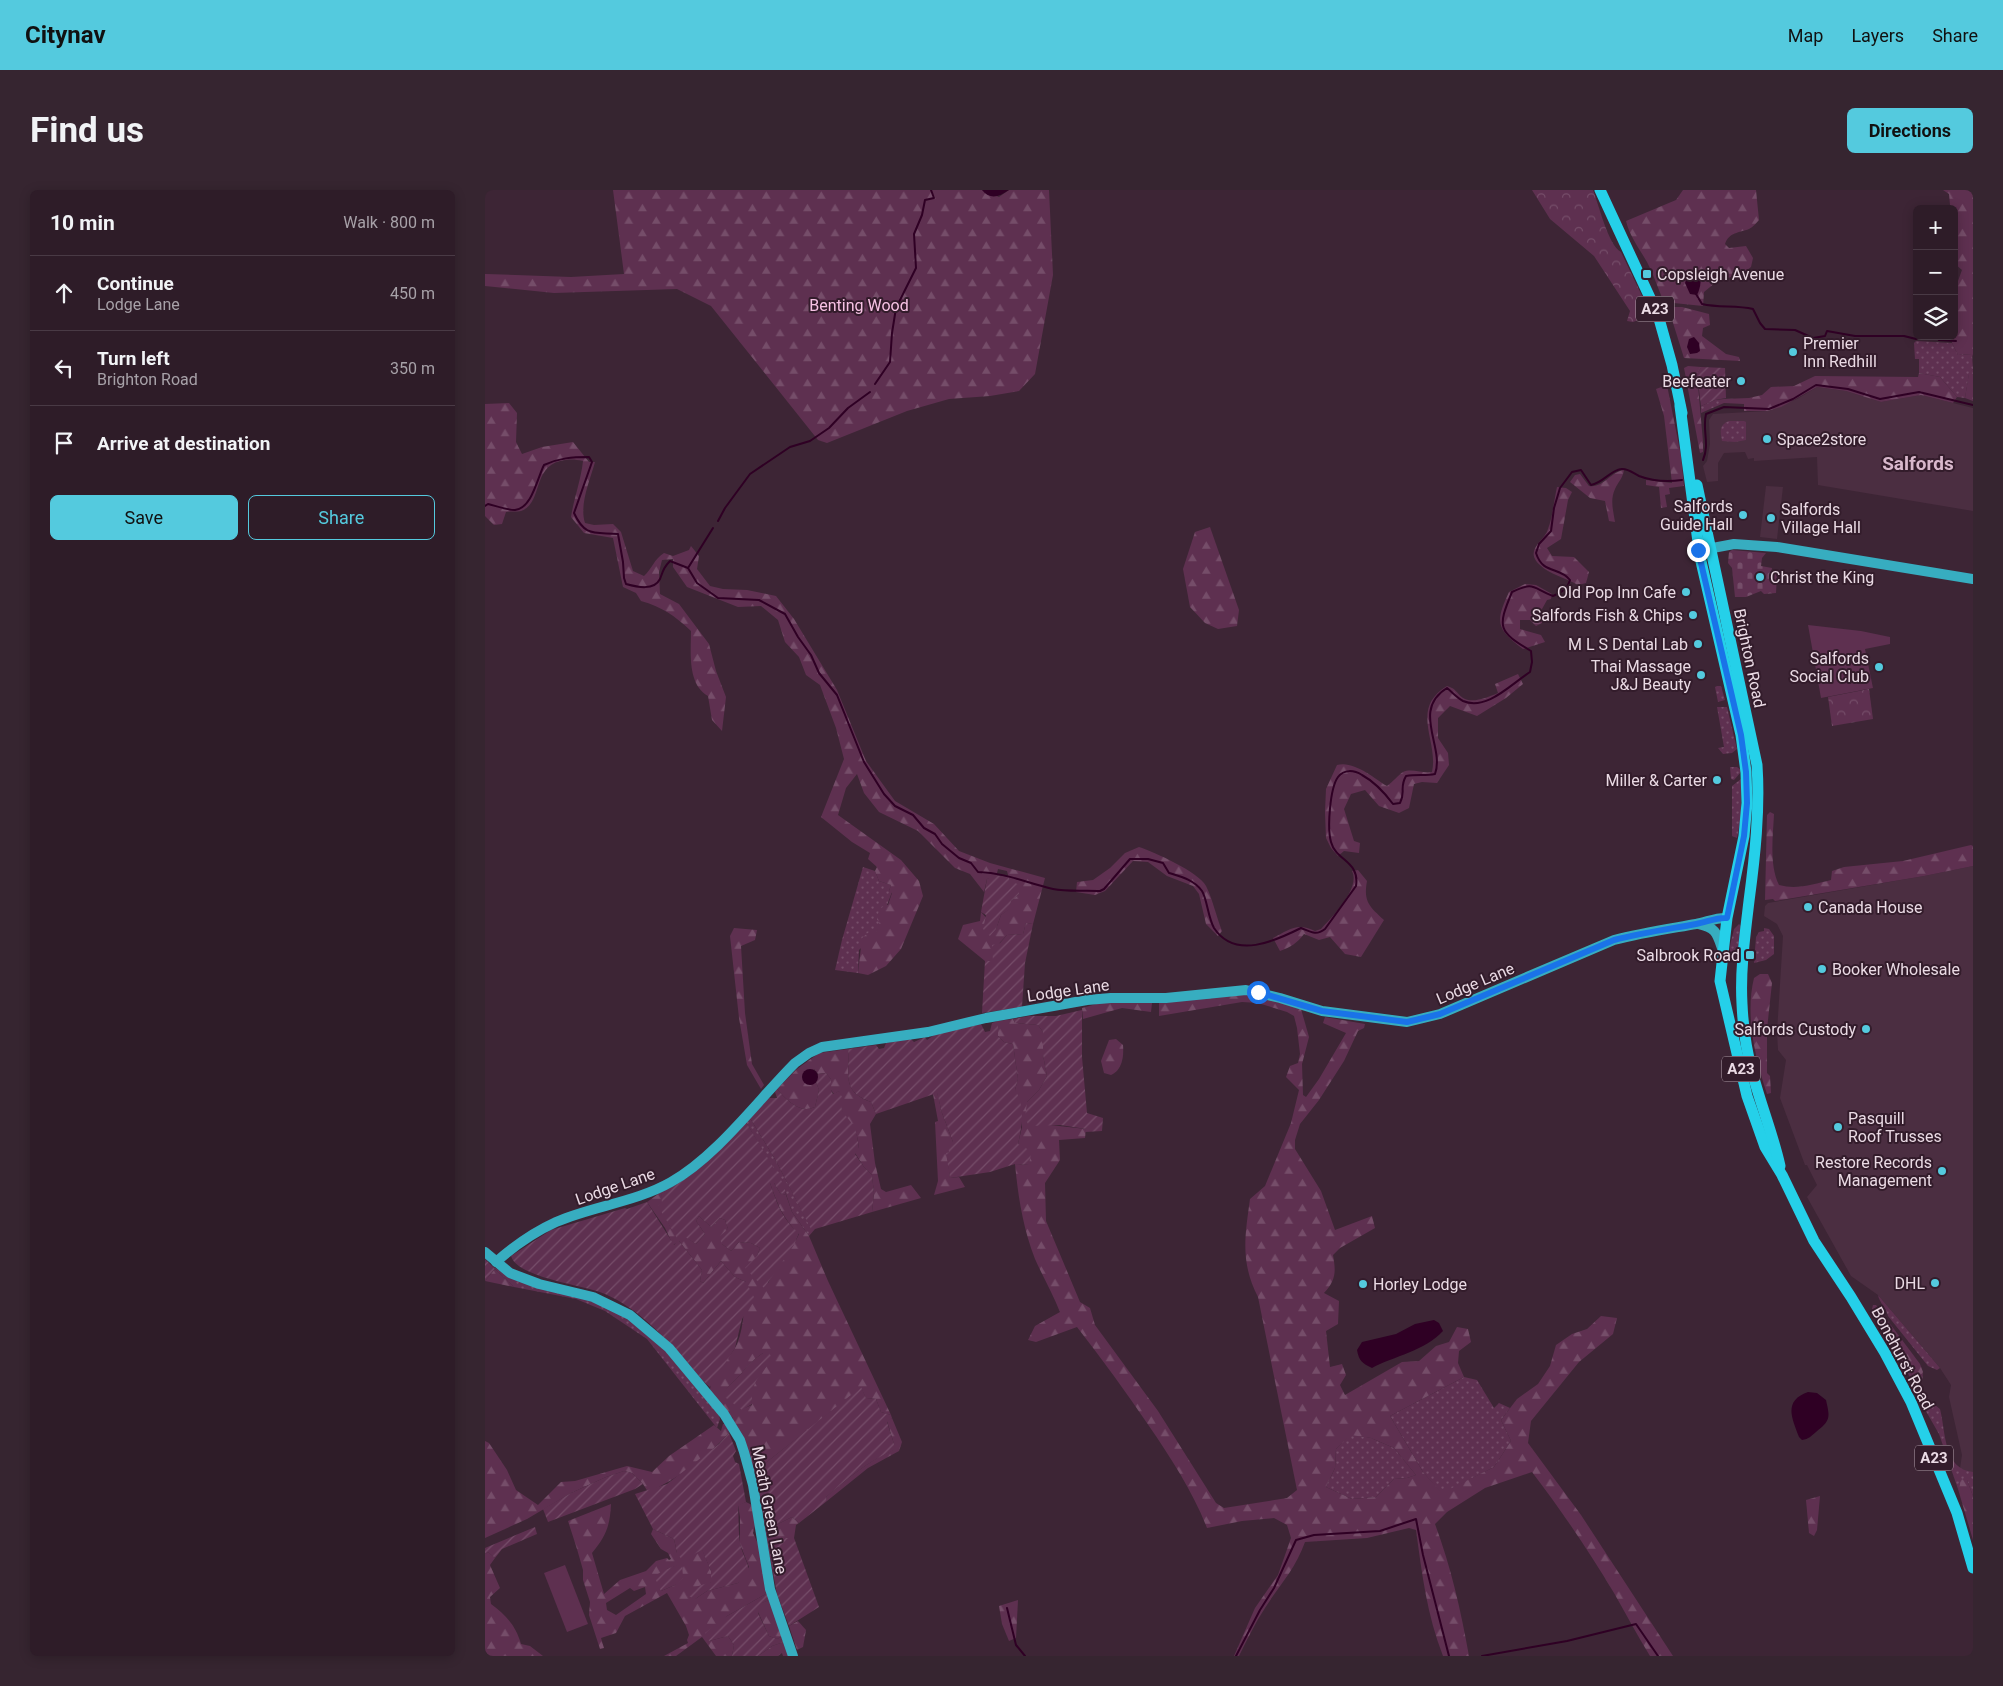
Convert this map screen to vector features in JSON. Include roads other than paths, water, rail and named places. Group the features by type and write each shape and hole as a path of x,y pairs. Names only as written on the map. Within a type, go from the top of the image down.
{"main road":[{"name":"Brighton Road","path":"1600,190 1658,315 1672,365 1704,549 1741,735 1746,772 1747,803 1744,836 1727,918"},
{"name":"Brighton Road","path":"1704,549 1757,765 1756,839 1747,919"},
{"name":"Bonehurst Road","path":"1727,918 1720,981 1747,1096 1765,1147 1782,1175 1814,1241 1875,1337 1911,1402 1957,1513 1973,1568"},
{"name":"Bonehurst Road","path":"1747,919 1741,1002 1744,1033 1751,1070 1775,1143 1782,1175"}],"street":[{"path":"1704,549 1734,544 1777,547 1973,579"},
{"name":"Lodge Lane","path":"496,1262 514,1246 556,1222 653,1191 676,1179 711,1151 795,1063 822,1047 928,1032 986,1018 1087,1000 1166,998 1246,990 1322,1011 1407,1022 1440,1014 1614,940 1643,932 1727,918"},
{"path":"1699,923 1711,926 1716,932 1723,951"},
{"name":"Meath Green Lane","path":"485,1252 509,1273 539,1284 593,1296 630,1315 668,1347 719,1408 740,1440 744,1452 753,1485 770,1589 793,1656"}],"waterway":[{"path":"875,384 890,362 896,308 916,268 914,234 922,215 925,200 934,198 931,190"},
{"path":"1696,294 1702,304 1753,309 1765,329 1795,330 1813,338 1825,336 1827,331 1855,336 1904,336 1913,338"},
{"path":"1939,340 1956,341"},
{"path":"1703,460 1706,448 1706,414 1724,407 1769,409 1793,399 1816,385 1848,389 1880,399 1919,392 1973,405"},
{"path":"718,521 725,508 750,474 790,447 810,441 829,428 848,408 870,392"},
{"path":"485,506 488,504 512,510 521,508 530,499 544,465 566,458 589,457 592,462 574,513 586,530 596,533 618,534 626,584 645,587 654,585 660,579 670,561 688,568 697,583 718,598 759,600 785,614 811,655 819,673 837,695 864,762 884,794 895,806 913,815 924,828 935,834 942,844 959,858 971,863 978,872 1007,876 1053,889 1100,891 1104,889 1130,859 1148,859 1163,863 1169,873 1199,887 1205,899 1212,924 1223,938 1233,943 1256,945 1279,938 1301,928 1313,933 1322,931 1356,886 1354,871 1334,848 1330,836 1331,799 1335,782 1340,774 1349,771 1359,773 1383,791 1393,804 1400,803 1406,776 1435,774 1437,763 1430,718 1431,707 1437,697 1447,688 1463,701 1481,702 1498,695 1530,672 1532,662 1531,651 1507,633 1503,621 1504,614 1512,592 1530,586 1553,596 1559,594 1568,586 1570,580 1561,573 1543,565 1536,553 1539,544 1551,531 1554,508 1560,488 1572,472 1581,470 1591,485 1621,469 1655,480 1682,480"},
{"path":"688,568 713,528"},
{"path":"1236,1656 1274,1588 1296,1540 1314,1535 1380,1531 1416,1519 1423,1555 1449,1656"},
{"path":"1007,1608 1016,1645 1025,1656"},
{"path":"1482,1656 1567,1641 1636,1624 1658,1656"}],"place":[{"name":"Copsleigh Avenue","path":"1647,274"},
{"name":"Premier Inn Redhill","path":"1793,352"},
{"name":"Beefeater","path":"1741,381"},
{"name":"Space2store","path":"1767,439"},
{"name":"Salfords Guide Hall","path":"1743,515"},
{"name":"Salfords Village Hall","path":"1771,518"},
{"name":"Christ the King","path":"1760,577"},
{"name":"Old Pop Inn Cafe","path":"1686,592"},
{"name":"Salfords Fish & Chips","path":"1693,615"},
{"name":"M L S Dental Lab","path":"1698,644"},
{"name":"Salfords Social Club","path":"1879,667"},
{"name":"Thai Massage J&J Beauty","path":"1701,675"},
{"name":"Miller & Carter","path":"1717,780"},
{"name":"Canada House","path":"1808,907"},
{"name":"Salbrook Road","path":"1750,955"},
{"name":"Booker Wholesale","path":"1822,969"},
{"name":"Salfords Custody","path":"1866,1029"},
{"name":"Pasquill Roof Trusses","path":"1838,1127"},
{"name":"Restore Records Management","path":"1942,1171"},
{"name":"DHL","path":"1935,1283"},
{"name":"Horley Lodge","path":"1363,1284"}],"district":[{"name":"Salfords","path":"1918,463"}],"park label":[{"name":"Benting Wood","path":"859,305"}]}
